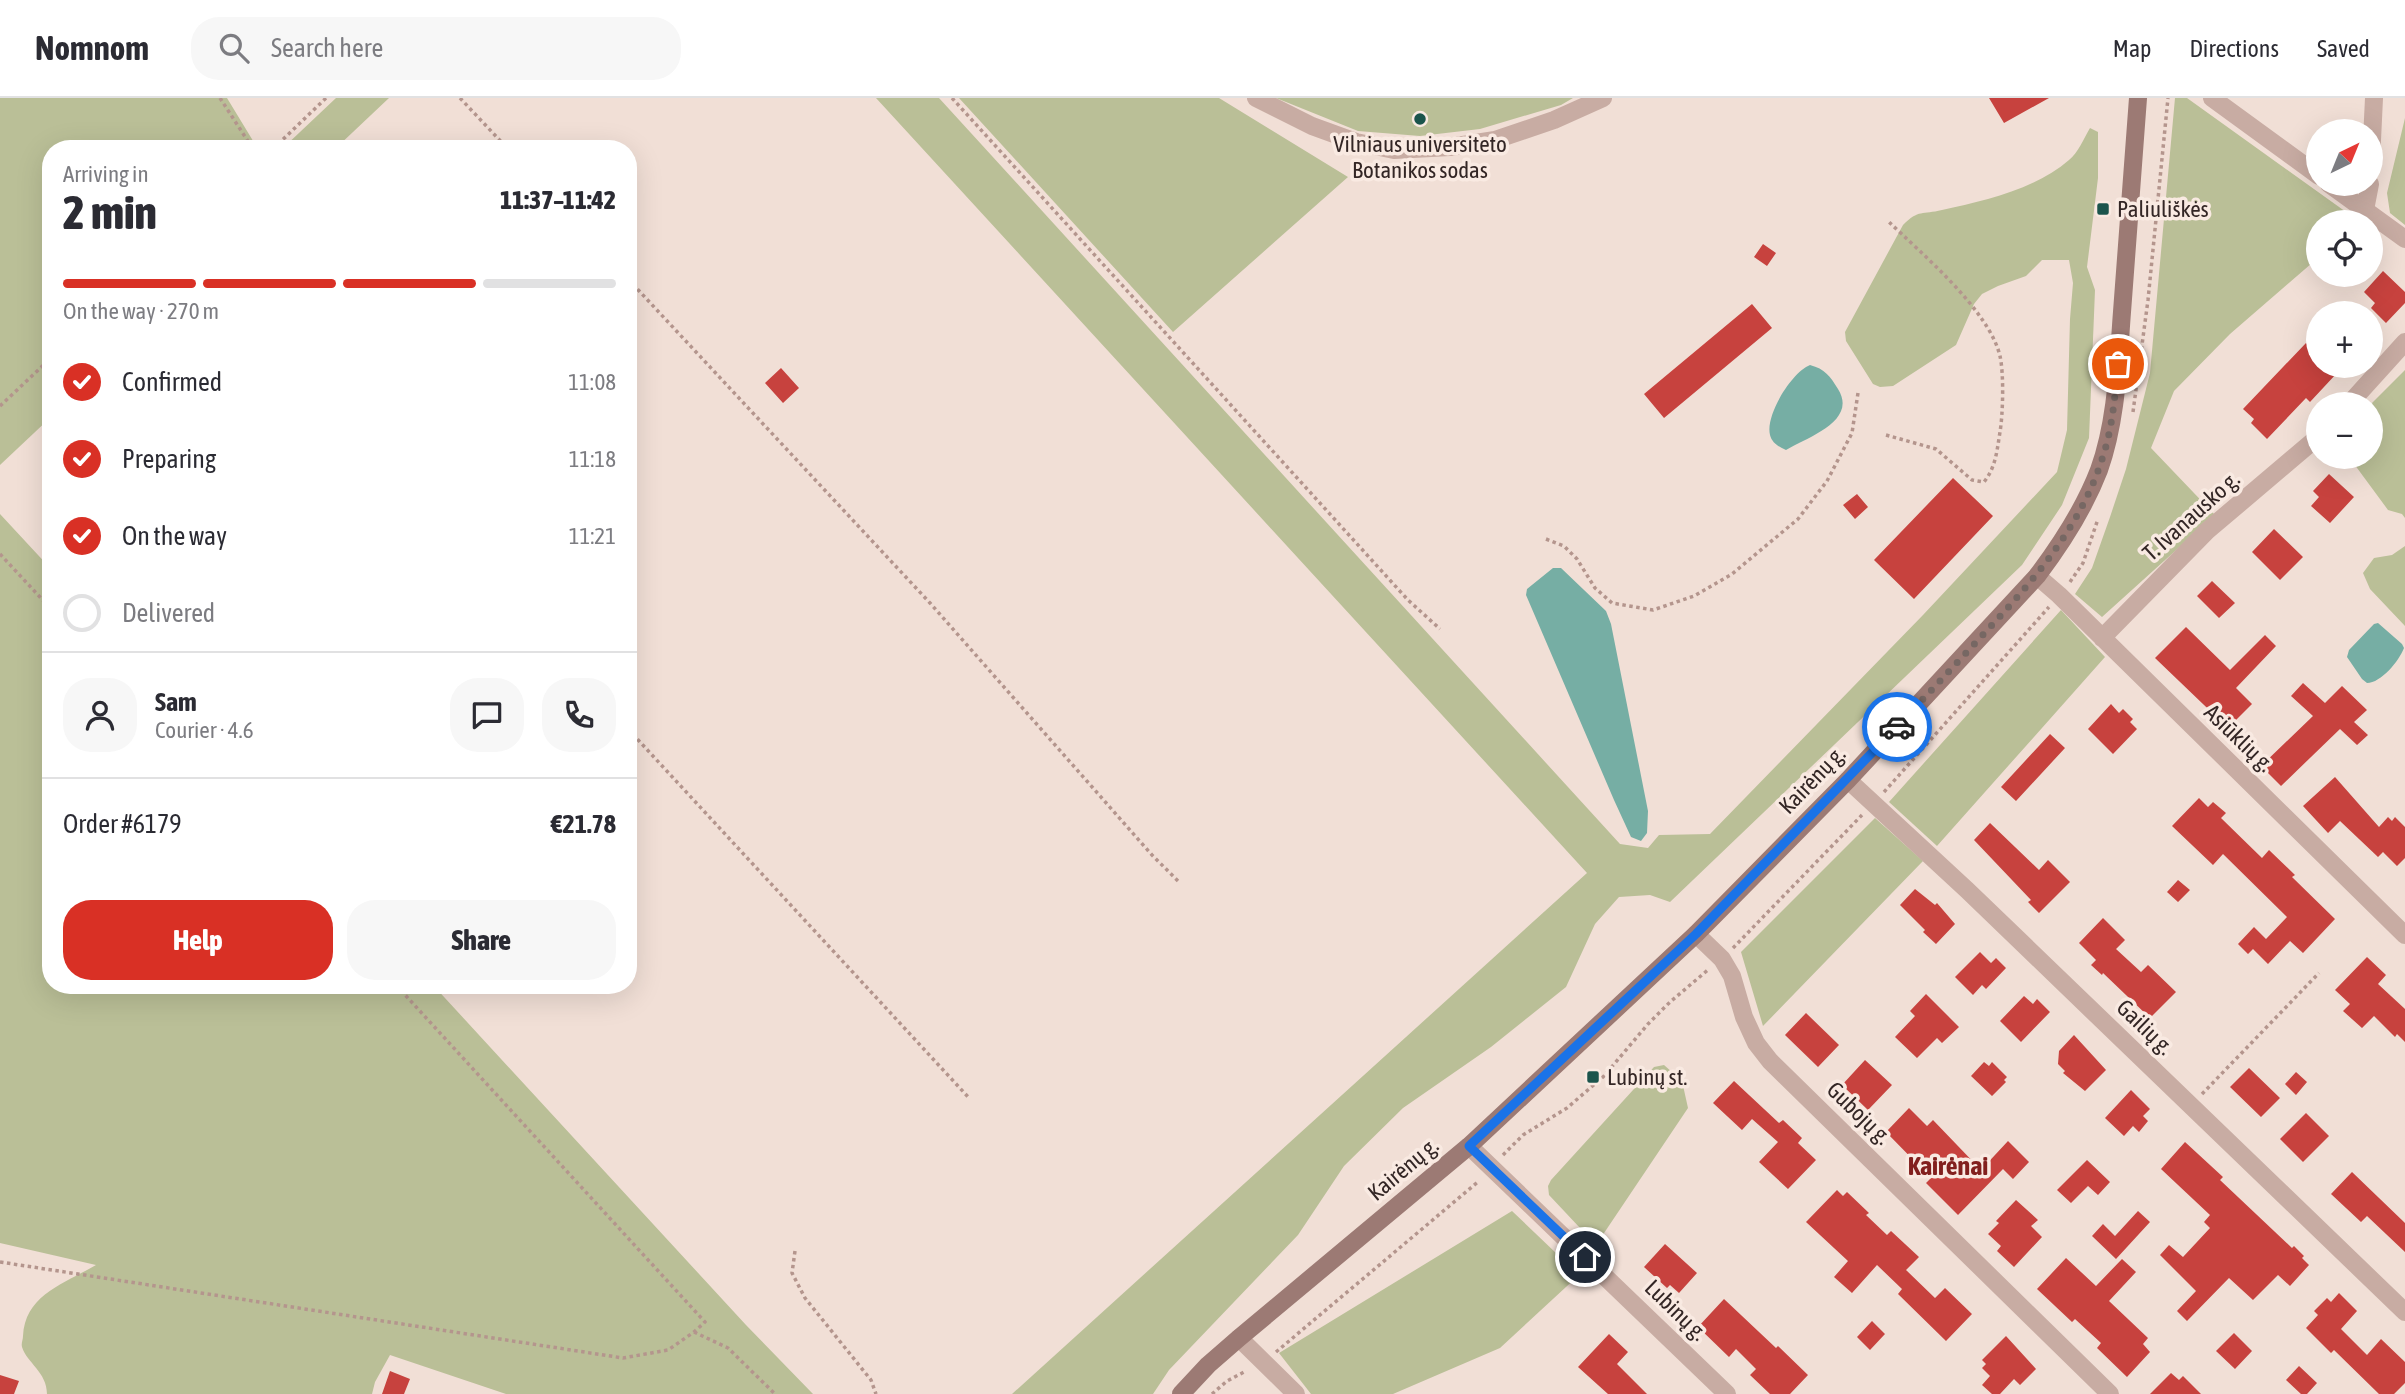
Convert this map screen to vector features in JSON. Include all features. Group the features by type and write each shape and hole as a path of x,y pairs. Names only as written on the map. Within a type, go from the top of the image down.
{"main road":[{"name":"Kairėnų g.","path":"1181,1394 1208,1364 1469,1146 1696,934 1848,780 2037,576 2061,544 2089,494 2105,451 2111,422 2138,98"}],"street":[{"path":"1256,98 1312,126 1356,142 1394,149 1450,147 1495,140 1554,120 1603,98"},
{"path":"2212,98 2306,167"},
{"path":"2373,119 2374,98"},
{"path":"2346,196 2365,210 2368,196"},
{"path":"2383,223 2405,239"},
{"path":"2360,392 2405,342"},
{"name":"T. Ivanausko g.","path":"2102,638 2207,531 2306,447"},
{"name":"Asiūklių g.","path":"2037,576 2405,936"},
{"name":"Gailių g.","path":"1848,780 1977,899 2405,1312"},
{"name":"Gubojų g.","path":"1696,934 1722,959 1732,976 1744,1017 1756,1043 1770,1061 2110,1394"},
{"name":"Lubinų g.","path":"1469,1146 1727,1394"},
{"path":"1239,1338 1296,1394"}],"path":[{"path":"220,98 247,140"},
{"path":"282,140 326,98"},
{"path":"460,98 500,140"},
{"path":"952,98 1408,600 1440,629"},
{"path":"1886,435 1936,449 1972,480 1984,482 1993,471 2002,418 2000,356 1985,323 1948,280 1888,221"},
{"path":"637,289 930,603 1180,883"},
{"path":"0,406 42,366"},
{"path":"1546,539 1564,546 1577,559 1595,587 1612,603 1653,610 1694,596 1731,574 1798,519 1827,481 1852,433 1858,393"},
{"path":"0,554 42,599"},
{"path":"637,739 970,1098"},
{"path":"2191,1105 2319,973"},
{"path":"0,1262 623,1358 668,1350 694,1332 705,1322 404,994"},
{"path":"795,1251 792,1273 805,1298 871,1380 876,1394"},
{"path":"694,1332 728,1348 775,1394"}],"green space":[{"path":"0,98 227,98 253,140 42,140 42,425 0,465"},
{"path":"336,98 389,98 345,140 292,140"},
{"path":"876,98 939,98 1620,844 1648,848 1659,835 1710,834 1923,615 2057,472 2067,430 2073,283 2069,260 2042,260 2026,276 1982,294 1974,304 1956,345 1893,386 1880,387 1873,384 1846,341 1845,332 1908,220 1921,213 2009,192 2041,179 2072,157 2090,128 2098,132 2098,178 2087,267 2095,290 2089,438 2062,505 2022,565 1670,902 1650,895 1619,897 1595,924 1566,987 1491,1047 1403,1108 1344,1166 1298,1235 1169,1370 1153,1394 1012,1394 1587,873"},
{"path":"959,98 1219,98 1348,177 1173,332"},
{"name":"Vilniaus universiteto Botanikos sodas","path":"1276,98 1573,98 1561,105 1480,129 1420,136 1358,131"},
{"path":"2175,98 2187,98 2306,183 2306,196 2324,196 2343,210 2306,210 2306,268 2230,334 2174,391 2151,448 2215,515 2102,617 2075,594 2092,568 2110,517 2126,469 2150,373"},
{"path":"2405,118 2405,225 2390,213 2387,193"},
{"path":"2405,370 2405,518 2402,514 2388,510 2358,469 2383,469 2383,392"},
{"path":"0,514 42,559 42,994 441,994 746,1325 813,1394 506,1394 390,1355 375,1382 372,1394 47,1394 44,1380 22,1347 25,1322 39,1300 60,1284 96,1265 0,1243"},
{"path":"2405,546 2405,626 2370,589 2363,573 2374,558 2392,555"},
{"path":"2061,610 2105,657 1937,846 1889,802"},
{"path":"1875,818 1923,861 1763,1026 1741,952"},
{"path":"1664,1065 1682,1081 1688,1108 1596,1245 1549,1195 1548,1186 1654,1067"},
{"path":"1512,1211 1579,1275 1500,1348 1393,1394 1311,1394 1279,1353"}],"water":[{"path":"1810,365 1823,371 1832,380 1842,400 1841,410 1828,427 1786,450 1771,438 1772,417 1788,385"},
{"path":"1553,568 1561,568 1606,611 1611,624 1648,811 1647,833 1641,841 1631,837 1526,595 1527,589"},
{"path":"2378,623 2404,648 2389,670 2378,679 2367,683 2347,657 2349,650"}],"building":[{"path":"1989,98 2049,98 2004,123"},
{"path":"1763,244 1776,253 1767,266 1754,257"},
{"path":"2383,271 2405,292 2405,303 2386,323 2383,320 2383,301 2373,301 2364,292 2369,287 2383,287"},
{"path":"1752,304 1772,328 1664,418 1644,394"},
{"path":"2306,343 2306,378 2332,378 2319,392 2306,392 2306,398 2267,439 2251,423 2254,419 2243,409"},
{"path":"781,368 799,388 783,403 765,383"},
{"path":"2329,474 2354,497 2330,523 2311,506 2319,497 2313,491"},
{"path":"1953,478 1993,516 1914,599 1874,560"},
{"path":"1857,494 1868,507 1855,519 1843,505"},
{"path":"2274,529 2303,557 2280,580 2252,552"},
{"path":"2212,581 2235,603 2219,618 2197,596"},
{"path":"2186,627 2230,670 2265,635 2276,646 2236,688 2252,704 2228,728 2155,658"},
{"path":"2303,683 2325,703 2342,686 2367,710 2354,722 2368,735 2357,745 2340,729 2281,786 2261,766 2313,716 2291,696"},
{"path":"2111,704 2119,713 2123,709 2133,719 2130,722 2137,729 2113,754 2088,729"},
{"path":"2050,734 2065,748 2016,801 2001,787"},
{"path":"2335,777 2379,827 2388,817 2392,821 2395,817 2405,827 2405,858 2397,866 2383,852 2378,857 2340,821 2328,833 2303,806"},
{"path":"2199,798 2208,807 2213,802 2226,813 2221,818 2262,858 2269,850 2335,919 2303,953 2290,941 2268,964 2253,949 2248,954 2238,944 2254,927 2266,939 2287,917 2223,854 2213,865 2172,826"},
{"path":"1990,823 2039,870 2048,860 2070,882 2039,913 2028,902 2031,900 1974,840"},
{"path":"2178,880 2190,890 2178,902 2167,892"},
{"path":"1915,889 1935,905 1937,903 1955,924 1936,944 1900,905"},
{"path":"2103,918 2125,940 2116,949 2141,972 2148,965 2176,992 2150,1018 2091,965 2096,960 2079,943"},
{"path":"1980,952 1991,963 1996,958 2006,968 1986,989 1982,985 1973,995 1955,977"},
{"path":"2367,957 2386,975 2378,984 2405,1009 2405,1042 2397,1034 2395,1037 2374,1016 2362,1028 2343,1011 2350,1004 2335,990"},
{"path":"1926,994 1959,1027 1942,1043 1937,1038 1917,1058 1895,1037 1915,1016 1910,1011"},
{"path":"2024,996 2033,1004 2037,999 2050,1012 2021,1042 2000,1021"},
{"path":"1806,1013 1839,1045 1818,1067 1785,1035"},
{"path":"2074,1035 2106,1070 2085,1091 2063,1073 2065,1071 2058,1064 2059,1051"},
{"path":"1865,1060 1892,1085 1868,1110 1842,1085"},
{"path":"1984,1062 1989,1066 1992,1062 2007,1077 2004,1080 2006,1082 1992,1096 1971,1076"},
{"path":"2249,1068 2280,1098 2261,1117 2230,1087"},
{"path":"2296,1072 2307,1082 2296,1095 2285,1084"},
{"path":"1734,1081 1779,1123 1783,1120 1802,1138 1798,1143 1816,1160 1788,1189 1759,1162 1778,1142 1752,1119 1742,1130 1713,1103"},
{"path":"2131,1090 2150,1109 2143,1116 2148,1121 2139,1132 2133,1126 2124,1136 2105,1118"},
{"path":"1909,1108 1927,1126 1933,1120 1981,1170 2008,1141 2029,1162 2013,1179 2003,1169 1958,1215 1926,1183 1931,1178 1886,1132"},
{"path":"2306,1113 2329,1136 2303,1162 2280,1139"},
{"path":"2185,1142 2223,1177 2220,1180 2292,1248 2294,1246 2309,1265 2290,1286 2278,1275 2253,1300 2229,1278 2187,1321 2177,1311 2196,1291 2160,1255 2169,1245 2183,1257 2210,1228 2204,1222 2210,1215 2161,1169"},
{"path":"2087,1160 2110,1182 2098,1195 2088,1186 2071,1203 2057,1190"},
{"path":"2352,1172 2405,1223 2405,1252 2367,1216 2361,1222 2331,1194"},
{"path":"1837,1190 1843,1196 1847,1192 1887,1235 1891,1231 1919,1257 1906,1270 1935,1298 1945,1288 1972,1314 1946,1341 1898,1294 1902,1289 1877,1265 1852,1293 1834,1277 1848,1261 1806,1222"},
{"path":"2016,1200 2038,1220 2031,1226 2042,1237 2014,1267 1997,1251 2001,1246 1988,1234"},
{"path":"2138,1211 2150,1222 2116,1259 2092,1236 2103,1224 2115,1236"},
{"path":"1665,1244 1697,1273 1679,1293 1670,1285 1667,1288 1644,1267"},
{"path":"2066,1258 2096,1286 2122,1259 2136,1272 2109,1301 2148,1338 2143,1344 2150,1352 2127,1377 2097,1348 2101,1343 2075,1319 2072,1322 2037,1289"},
{"path":"2339,1293 2357,1311 2341,1329 2367,1355 2381,1339 2405,1362 2405,1383 2394,1394 2379,1394 2334,1350 2331,1353 2306,1328 2318,1315 2314,1311 2327,1298 2331,1302"},
{"path":"1724,1299 1808,1375 1790,1394 1770,1394 1750,1375 1756,1369 1736,1349 1729,1357 1698,1327"},
{"path":"1872,1321 1885,1334 1870,1350 1857,1337"},
{"path":"2234,1333 2252,1351 2235,1369 2216,1351"},
{"path":"1609,1334 1628,1352 1617,1364 1647,1394 1608,1394 1578,1367"},
{"path":"2006,1336 2036,1369 2020,1385 2014,1379 2000,1394 1992,1394 1982,1385 1990,1376 1982,1368 1986,1364 1982,1360"},
{"path":"2299,1366 2317,1383 2307,1394 2301,1394 2286,1380"},
{"path":"390,1371 410,1379 404,1394 382,1394"},
{"path":"2171,1373 2179,1380 2183,1376 2201,1394 2150,1394"},
{"path":"0,1375 19,1381 14,1394 0,1394"}],"way so far":[{"path":"1897,727 2037,576 2077,518 2105,451 2118,364"}],"place":[{"name":"Vilniaus universiteto Botanikos sodas","path":"1420,119"},
{"name":"Paliuliškės","path":"2103,209"},
{"name":"Lubinų st.","path":"1593,1077"}],"district":[{"name":"Kairėnai","path":"1948,1166"}],"route":[{"path":"1585,1257 1469,1146 1696,934 1897,727"}]}
